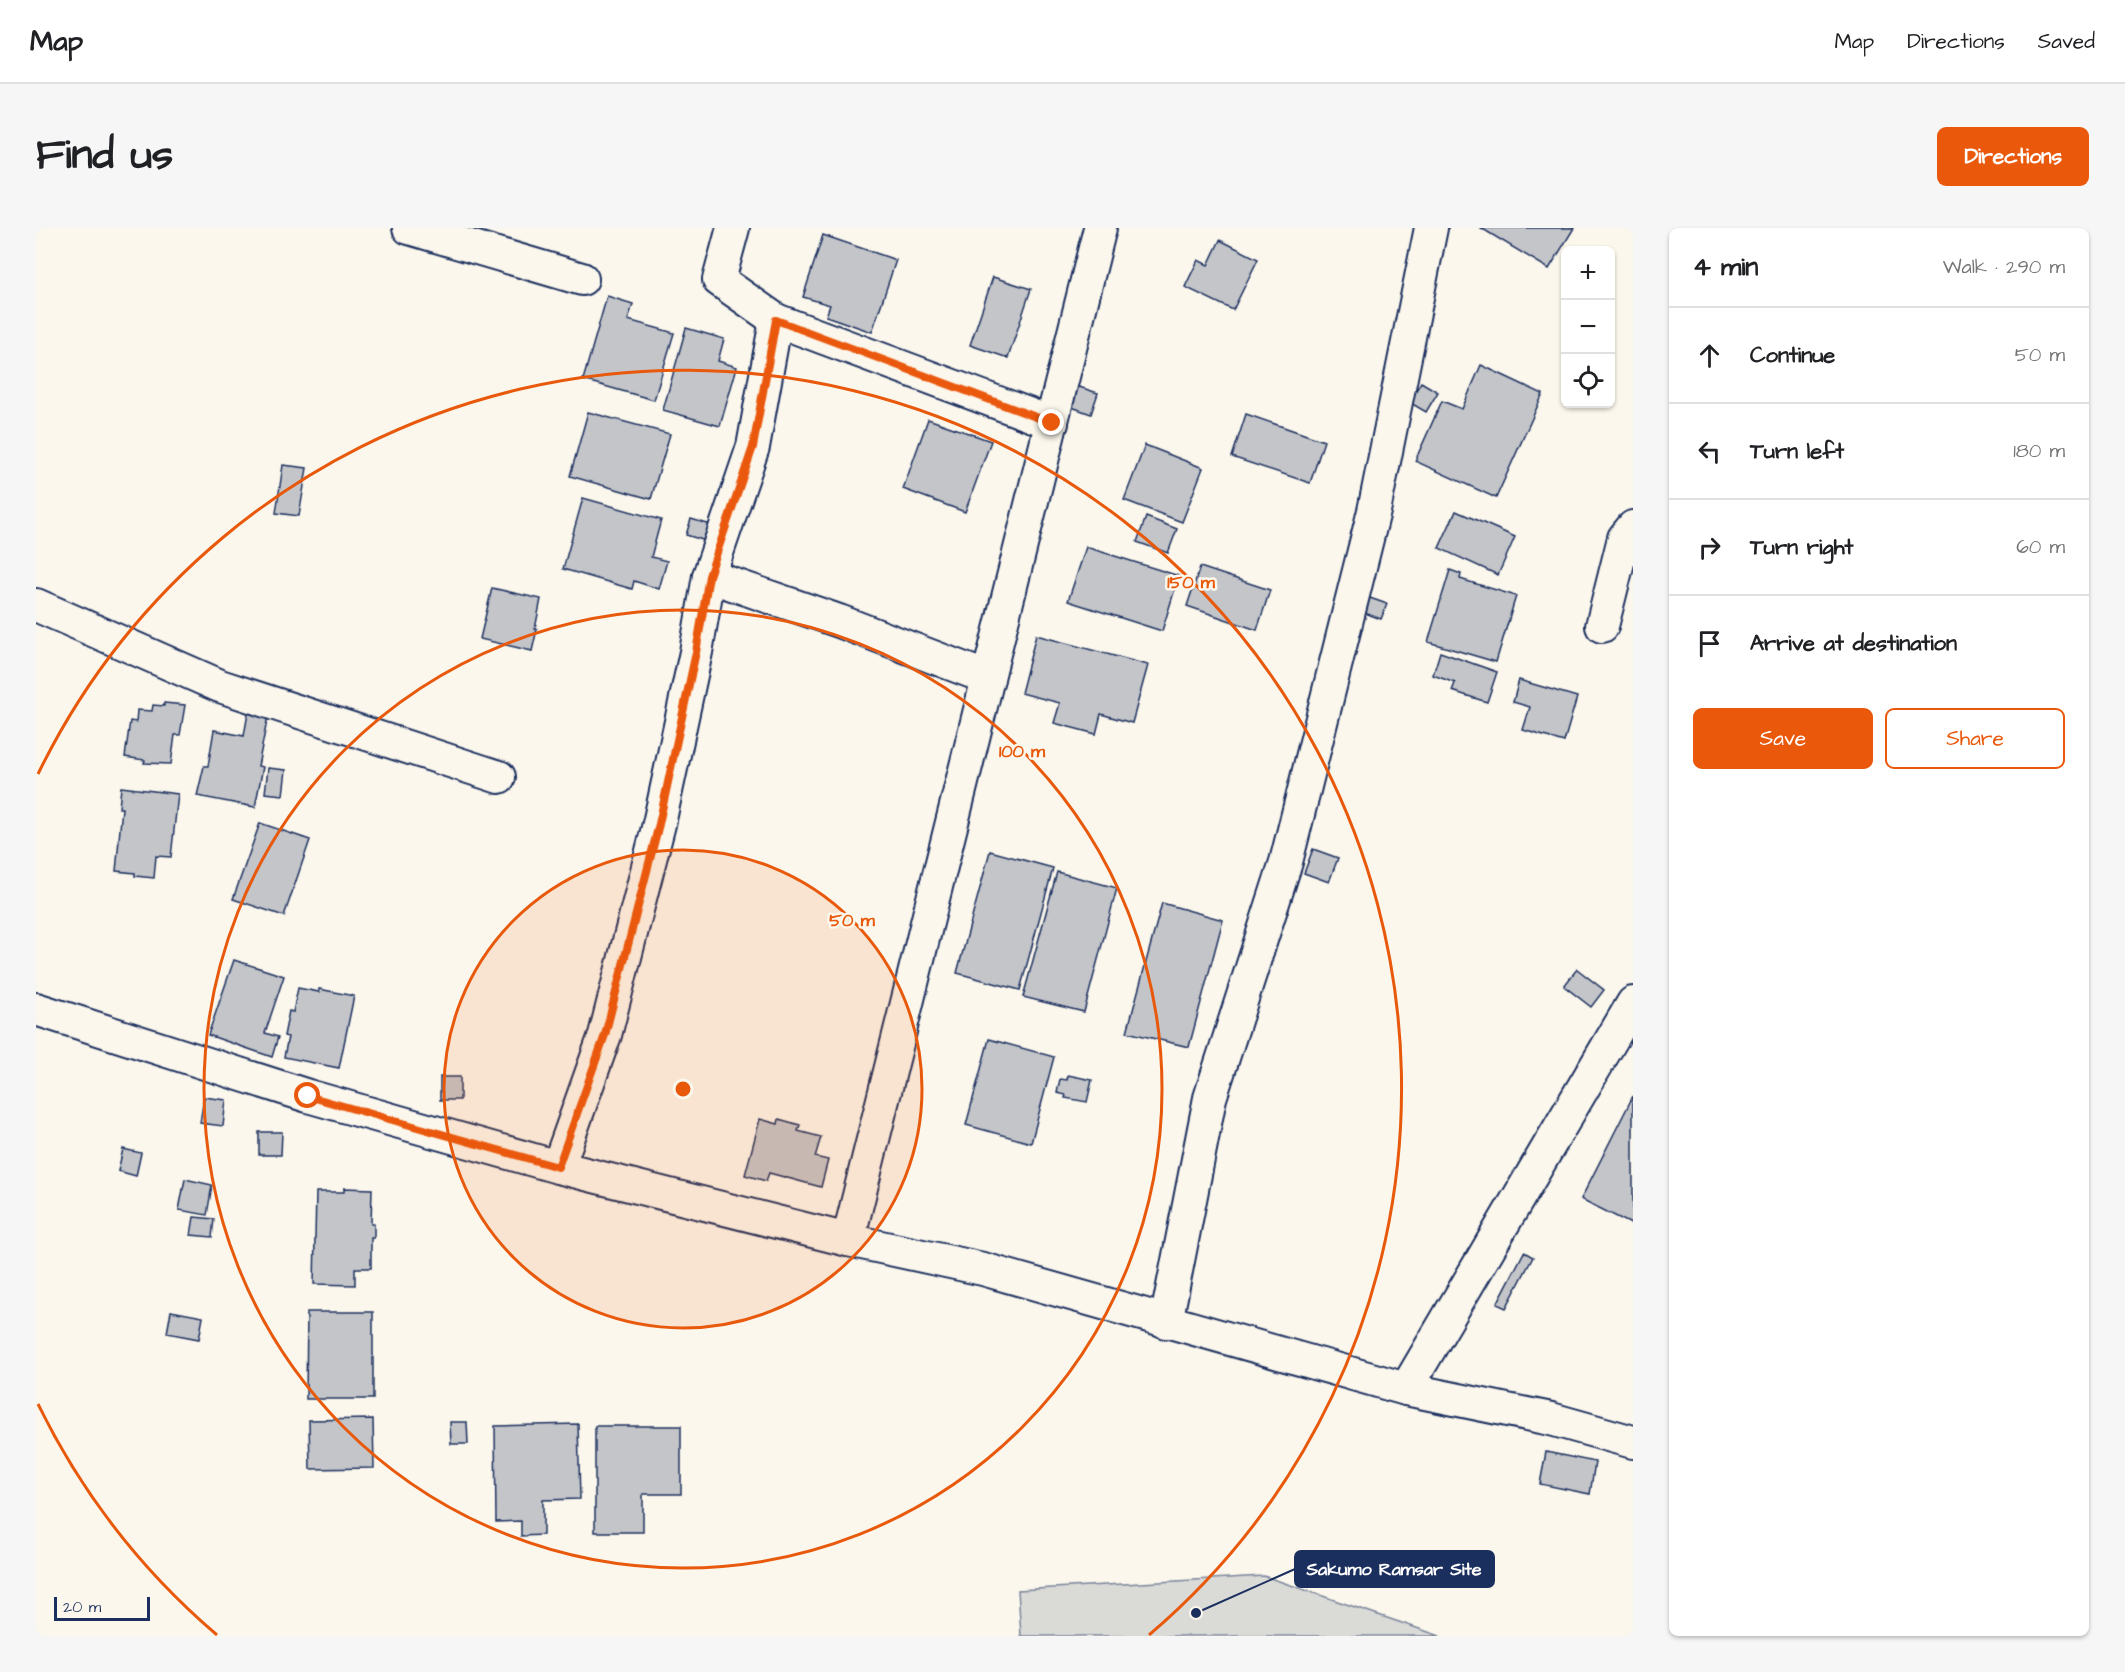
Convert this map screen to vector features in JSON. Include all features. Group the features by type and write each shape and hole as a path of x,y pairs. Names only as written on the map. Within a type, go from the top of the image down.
{"street":[{"path":"409,228 582,279"},
{"path":"733,228 719,280 776,320 1052,423"},
{"path":"848,1240 1100,228"},
{"path":"1166,1322 1210,1098 1286,862 1374,511 1431,228"},
{"path":"558,1167 605,1035 659,824 696,652 709,576 753,447 776,320"},
{"path":"1602,627 1624,538 1633,527"},
{"path":"709,576 838,621 988,678"},
{"path":"36,605 220,686 499,777"},
{"path":"1406,1389 1633,1003"},
{"path":"36,1009 308,1096 558,1167 848,1240 983,1269 1406,1389 1551,1419 1633,1442"}],"shaded area":[{"path":"1264,1576 1440,1636 1021,1636 1018,1590"}],"building":[{"path":"1481,228 1574,228 1549,269"},
{"path":"823,235 896,260 872,332 826,316 830,305 803,297"},
{"path":"1220,240 1258,259 1233,310 1185,287 1198,260 1208,265"},
{"path":"993,277 1031,289 1008,358 970,345"},
{"path":"607,296 633,304 628,320 674,333 654,400 583,380"},
{"path":"686,328 724,339 718,361 737,367 720,426 663,410"},
{"path":"1481,365 1543,394 1496,498 1415,461 1442,401 1462,409"},
{"path":"1421,382 1438,392 1426,412 1409,402"},
{"path":"1076,386 1098,393 1091,414 1069,406"},
{"path":"588,412 670,434 651,499 570,476"},
{"path":"1246,414 1324,441 1310,483 1232,457"},
{"path":"928,419 991,441 965,512 903,489"},
{"path":"1145,445 1203,468 1182,522 1124,500"},
{"path":"283,465 307,468 299,516 276,513"},
{"path":"583,498 661,520 651,557 667,561 659,589 634,581 632,589 563,569"},
{"path":"1456,511 1515,537 1498,575 1439,548"},
{"path":"1146,517 1177,529 1168,553 1137,542"},
{"path":"691,519 711,525 706,541 686,535"},
{"path":"1086,547 1179,576 1162,631 1068,601"},
{"path":"1200,567 1270,590 1257,630 1187,606"},
{"path":"1450,570 1461,574 1460,579 1516,596 1496,662 1428,642"},
{"path":"492,588 541,599 532,651 480,639"},
{"path":"1367,597 1387,604 1381,619 1362,612"},
{"path":"1036,635 1148,665 1132,723 1101,714 1096,734 1054,723 1060,703 1021,693"},
{"path":"1440,652 1497,672 1487,702 1452,691 1455,683 1433,675"},
{"path":"1519,680 1577,697 1564,742 1523,730 1530,707 1513,702"},
{"path":"164,703 185,705 180,735 175,735 171,764 144,763 145,760 125,757 130,721 136,722 137,710 152,711 153,705 164,706"},
{"path":"248,713 268,716 258,766 263,767 255,807 197,796 204,766 208,766 214,730 244,736"},
{"path":"268,768 286,770 283,795 265,793"},
{"path":"121,787 178,794 171,857 156,856 154,878 116,871 122,808 119,808"},
{"path":"260,823 310,840 284,916 233,899"},
{"path":"1313,849 1338,858 1329,882 1304,873"},
{"path":"990,851 1053,868 1020,990 957,973"},
{"path":"1057,872 1117,888 1084,1012 1023,997"},
{"path":"1162,903 1223,920 1189,1047 1127,1032"},
{"path":"234,960 284,976 265,1033 278,1037 272,1057 208,1035"},
{"path":"1577,969 1604,990 1591,1007 1564,986"},
{"path":"298,988 319,992 319,989 354,996 339,1068 284,1057 288,1037 284,1036 289,1011 293,1012"},
{"path":"989,1039 1054,1057 1031,1143 966,1125"},
{"path":"1068,1075 1092,1080 1087,1102 1065,1098 1066,1095 1057,1093 1060,1079 1067,1080"},
{"path":"440,1077 460,1077 460,1100 440,1100"},
{"path":"1633,1096 1633,1225 1581,1199"},
{"path":"204,1097 226,1100 223,1126 200,1123"},
{"path":"760,1119 778,1124 779,1119 800,1125 798,1131 821,1137 815,1157 828,1160 821,1187 769,1173 766,1181 745,1175"},
{"path":"259,1132 282,1132 281,1155 259,1155"},
{"path":"123,1149 141,1153 136,1176 118,1171"},
{"path":"185,1179 212,1185 207,1215 179,1210"},
{"path":"344,1188 372,1189 371,1224 374,1224 374,1238 371,1238 371,1268 355,1268 355,1285 314,1284 316,1192 344,1192"},
{"path":"194,1217 214,1219 212,1237 191,1235"},
{"path":"1524,1252 1533,1257 1506,1308 1497,1304"},
{"path":"171,1311 203,1317 199,1339 167,1333"},
{"path":"307,1312 373,1312 373,1399 306,1399"},
{"path":"373,1419 374,1468 310,1469 309,1420"},
{"path":"450,1422 467,1422 468,1444 451,1444"},
{"path":"578,1424 580,1499 543,1500 543,1535 521,1536 521,1521 496,1522 495,1426"},
{"path":"595,1426 681,1426 681,1494 643,1494 643,1532 595,1532"},
{"path":"1546,1452 1595,1462 1590,1494 1540,1484"}],"place":[{"name":"Sakumo Ramsar Site","path":"1196,1613"}],"route":[{"path":"308,1096 558,1167 605,1035 659,824 696,652 709,576 753,447 776,320 1052,423"}]}
